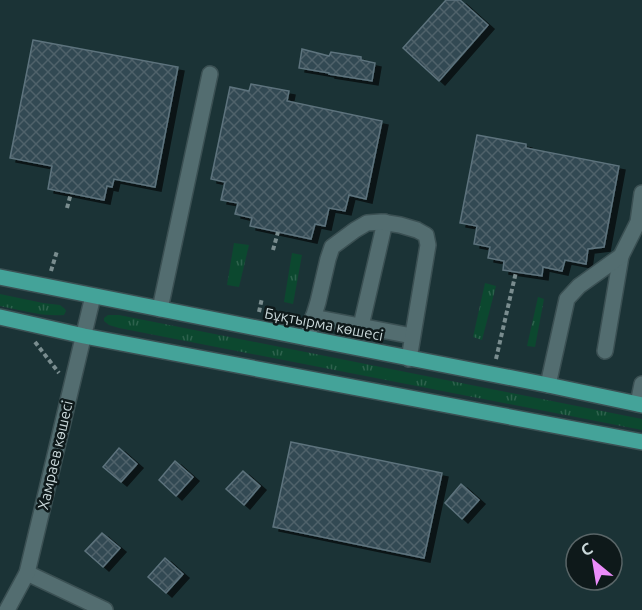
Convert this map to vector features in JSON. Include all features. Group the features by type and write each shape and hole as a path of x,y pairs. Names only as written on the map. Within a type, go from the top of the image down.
{"main road":[{"name":"Бұқтырма көшесі","path":"0,276 640,405"},
{"path":"0,317 84,336 642,442"}],"street":[{"path":"160,309 210,74"},
{"path":"605,351 621,256 638,222 642,193"},
{"path":"361,326 385,222"},
{"path":"307,338 332,247 367,223 385,222 417,230 426,235 428,245 409,359"},
{"path":"548,385 567,299 579,286 621,256"},
{"name":"Хамраев көшесі","path":"8,610 27,573 93,296"},
{"path":"313,317 412,336"},
{"path":"640,405 642,384"},
{"path":"27,573 105,610"}],"path":[{"path":"67,208 71,193"},
{"path":"273,250 278,232"},
{"path":"50,274 57,251"},
{"path":"496,362 516,272"},
{"path":"258,314 262,298"},
{"path":"35,342 71,387"}],"green space":[{"path":"234,243 249,245 239,287 227,285"},
{"path":"292,253 302,255 293,304 284,302"},
{"path":"485,283 496,286 482,340 473,337"},
{"path":"0,294 60,305 66,311 64,315 48,315 0,306"},
{"path":"538,297 544,299 535,347 527,346"},
{"path":"108,315 119,315 642,419 642,430 119,328 104,321"}],"building":[{"path":"446,0 460,0 488,25 439,81 403,48"},
{"path":"33,40 178,67 155,187 114,179 112,187 107,186 104,200 48,189 52,166 10,158"},
{"path":"302,49 329,56 331,52 361,57 361,60 375,63 372,81 299,68"},
{"path":"251,84 289,91 287,101 382,121 366,199 349,195 345,211 329,208 325,226 315,224 311,239 250,226 252,218 235,214 238,203 221,200 225,182 211,179 230,87 249,91"},
{"path":"477,135 526,144 526,148 619,166 604,247 588,249 586,264 565,260 562,271 543,267 542,276 503,270 504,261 488,258 490,247 474,244 477,226 460,223"},
{"path":"291,442 442,473 424,558 273,527"},
{"path":"119,448 137,464 121,482 103,467"},
{"path":"175,461 193,477 176,496 159,480"},
{"path":"243,471 260,486 244,505 226,489"},
{"path":"461,484 479,500 462,519 445,503"},
{"path":"102,533 120,548 103,567 85,551"},
{"path":"165,558 183,574 166,593 148,577"}]}
